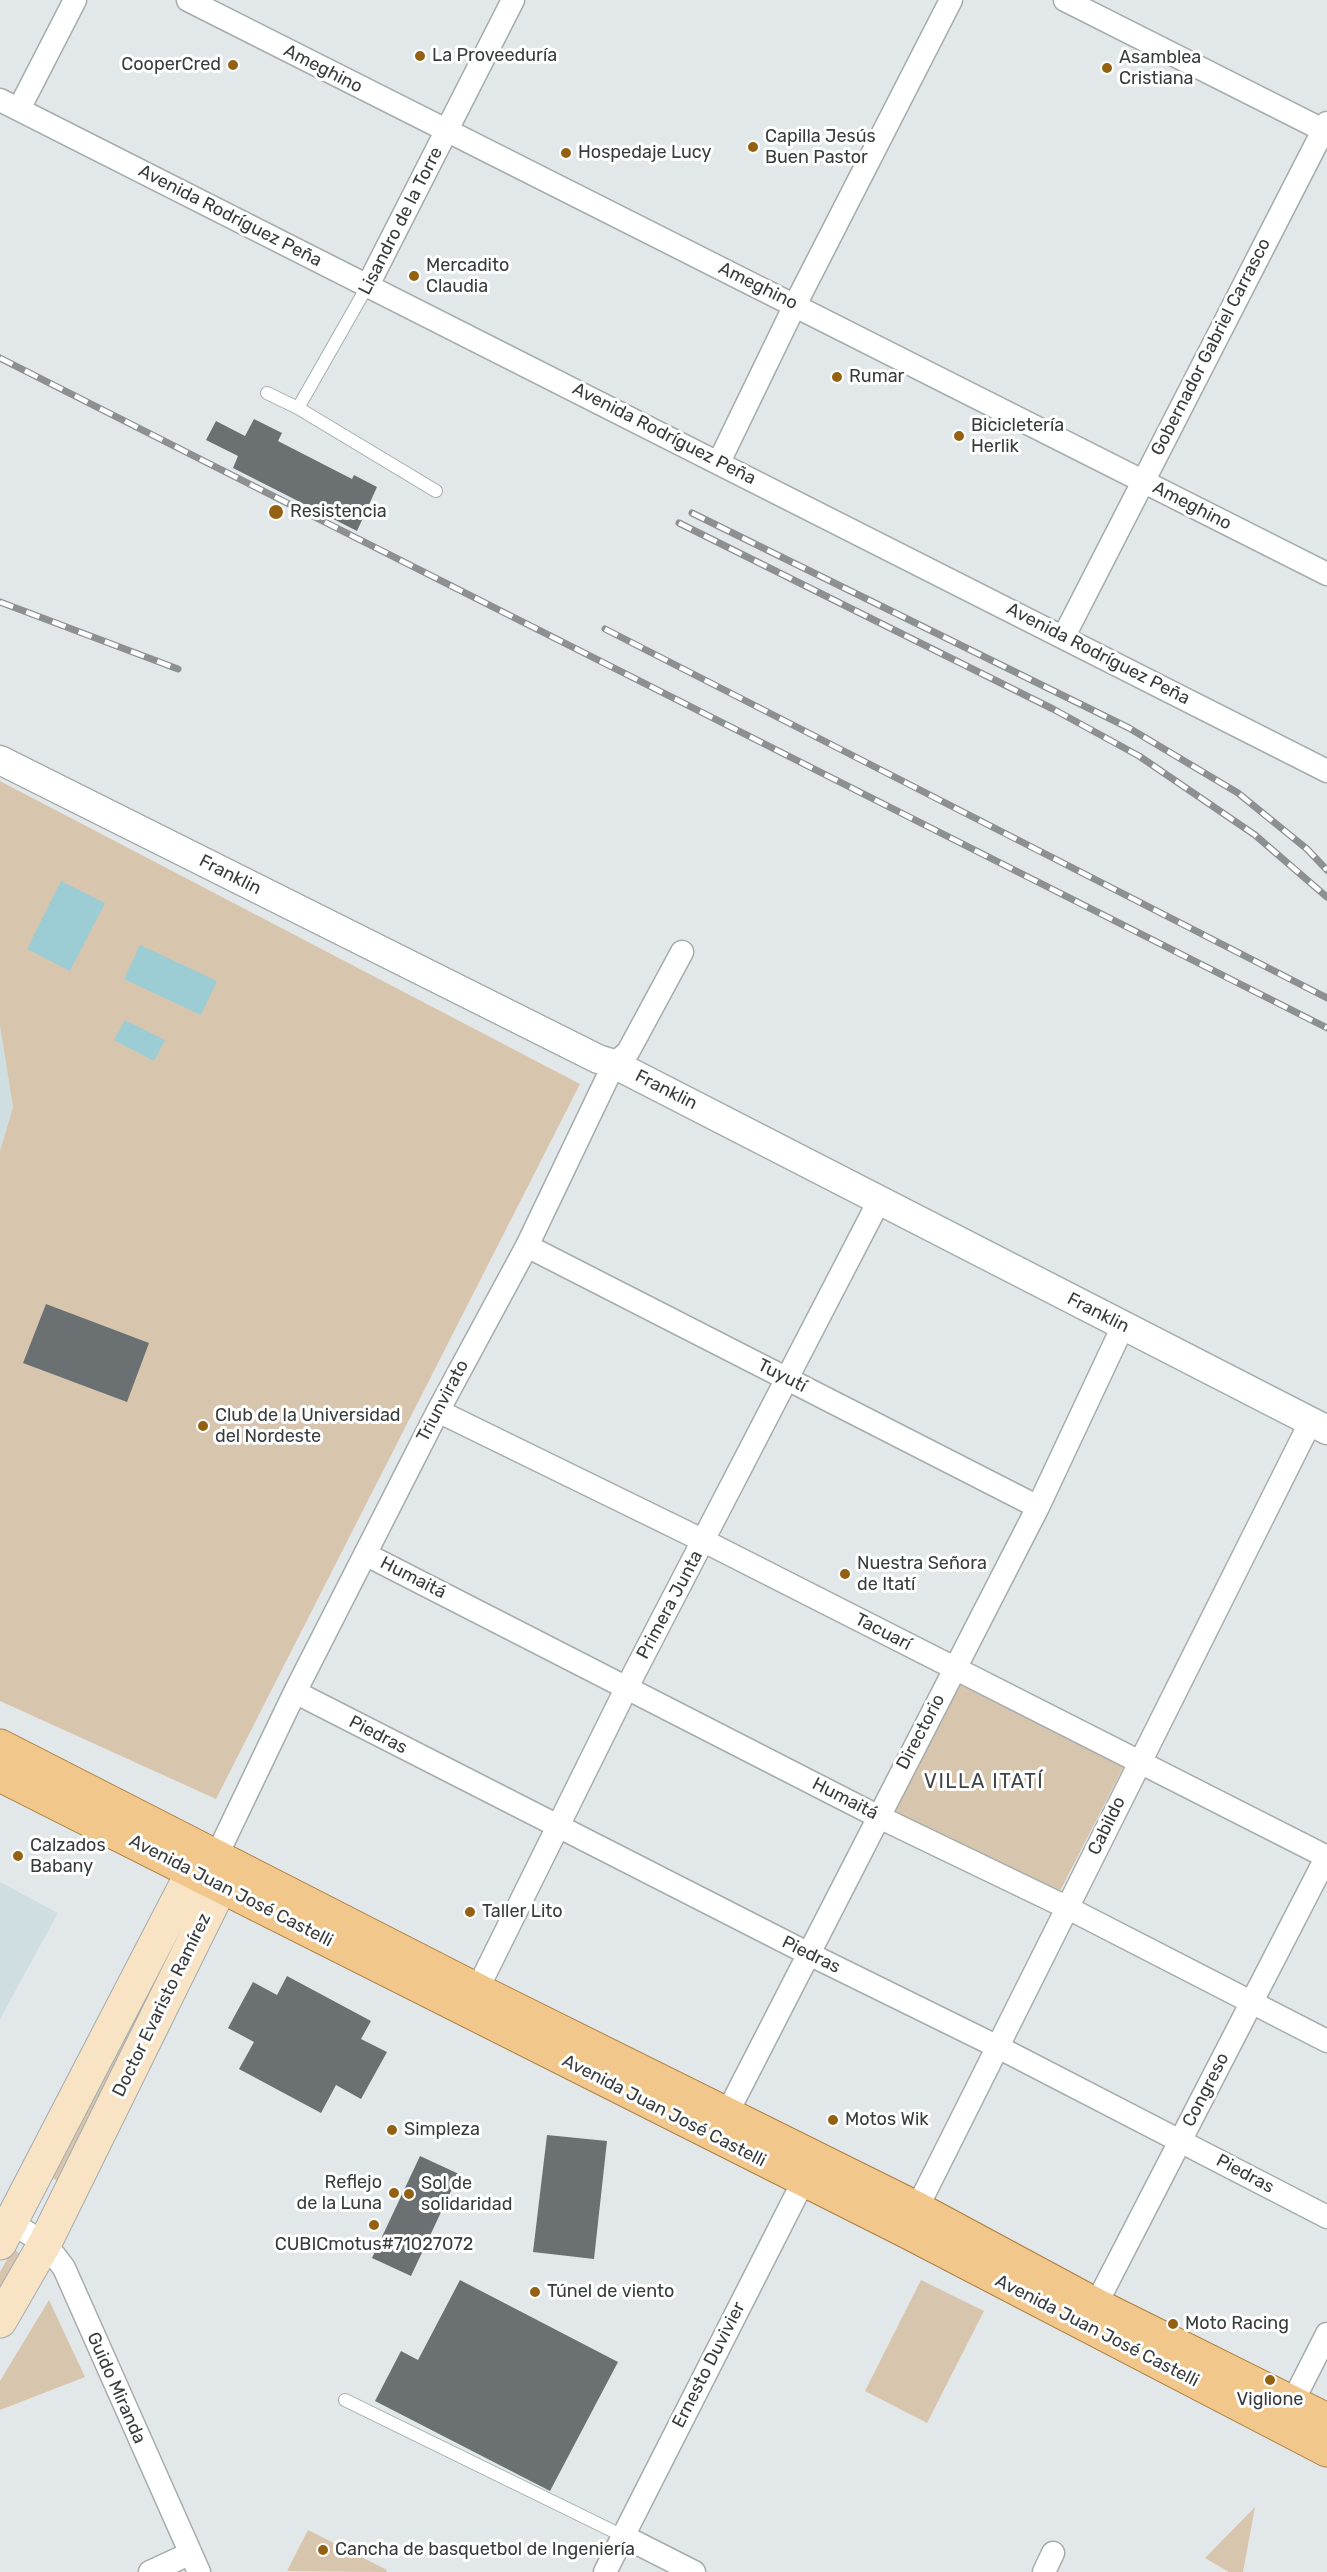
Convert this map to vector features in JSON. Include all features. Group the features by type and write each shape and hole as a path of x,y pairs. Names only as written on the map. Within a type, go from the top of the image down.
{"main road":[{"name":"Avenida Juan José Castelli","path":"0,1746 210,1871"},
{"name":"Avenida Juan José Castelli","path":"0,1775 210,1871 911,2220 1292,2417 1327,2450"},
{"name":"Doctor Evaristo Ramírez","path":"5,2233 210,1871"},
{"name":"Doctor Evaristo Ramírez","path":"0,2321 45,2244 210,1871"},
{"name":"Avenida Juan José Castelli","path":"1292,2417 1327,2420"}],"street":[{"path":"10,105 75,0"},
{"name":"Ameghino","path":"188,0 1327,574"},
{"name":"Lisandro de la Torre","path":"368,285 513,0"},
{"path":"719,462 795,305 951,0"},
{"path":"1065,0 1326,129"},
{"name":"Avenida Rodríguez Peña","path":"10,105 1327,771"},
{"name":"Gobernador Gabriel Carrasco","path":"1064,636 1142,481 1326,129"},
{"name":"Franklin","path":"0,760 598,1059 614,1064 1319,1426"},
{"name":"Triunvirato","path":"210,1871 295,1692 438,1411 527,1246 614,1064 628,1052 682,952"},
{"name":"Primera Junta","path":"472,2001 627,1688 879,1201"},
{"name":"Tuyutí","path":"527,1246 1038,1507"},
{"name":"Directorio","path":"722,2125 877,1816 1038,1507 1123,1326"},
{"name":"Tacuarí","path":"438,1411 704,1541 1327,1856"},
{"name":"Cabildo","path":"911,2220 1139,1761 1319,1426"},
{"name":"Humaitá","path":"365,1554 877,1816 1066,1907 1327,2042"},
{"name":"Piedras","path":"295,1692 559,1828 996,2046 1327,2217"},
{"name":"Congreso","path":"1091,2315 1327,1856"},
{"name":"Ernesto Duvivier","path":"605,2572 809,2170"},
{"name":"Guido Miranda","path":"5,2233 45,2244 64,2268 194,2563"},
{"path":"1292,2417 1327,2334"},
{"path":"623,2536 694,2572"},
{"path":"150,2572 194,2563"}],"lane":[{"name":"Lisandro de la Torre","path":"298,408 368,285"},
{"path":"267,393 298,408 436,491"},
{"path":"345,2400 623,2536"}],"shaded area":[{"name":"Club de la Universidad del Nordeste","path":"0,781 580,1084 216,1799 0,1701 0,1151 13,1107 0,1026"},
{"path":"0,1026 13,1107 0,1151"},
{"path":"958,1684 1124,1766 1059,1893 894,1811"},
{"path":"0,1882 58,1913 0,2019"},
{"path":"181,1913 194,1920 59,2181 47,2176"},
{"path":"13,2249 24,2256 0,2298 0,2272"},
{"path":"921,2280 984,2311 927,2423 865,2391"},
{"path":"49,2300 85,2377 0,2410 0,2381"},
{"path":"1255,2507 1243,2572 1229,2572 1205,2558"},
{"name":"Cancha de basquetbol de Ingeniería","path":"308,2530 387,2570 386,2572 287,2571"}],"water":[{"path":"61,881 105,903 70,971 27,949"},
{"path":"140,945 217,981 201,1015 124,979"},
{"path":"125,1020 165,1040 154,1061 114,1040"}],"building":[{"path":"254,419 282,433 278,441 352,479 354,475 377,487 357,531 233,468 238,456 206,440 216,421 245,436"},
{"path":"46,1304 149,1343 127,1402 23,1363"},
{"path":"287,1976 371,2021 361,2039 387,2052 361,2099 336,2085 321,2113 239,2069 254,2042 228,2028 253,1982 277,1995"},
{"path":"547,2135 607,2141 594,2259 533,2252"},
{"path":"420,2156 459,2174 411,2276 372,2258"},
{"path":"460,2280 618,2362 550,2491 375,2401 401,2351 418,2360"}],"railway":[{"path":"0,358 1327,1028"},
{"path":"692,513 1129,728 1238,793 1307,849 1327,870"},
{"path":"679,523 1053,709 1139,756 1255,835 1327,897"},
{"path":"0,602 178,669"},
{"path":"605,629 1327,998"}],"place":[{"name":"La Proveeduría","path":"420,56"},
{"name":"CooperCred","path":"233,65"},
{"name":"Asamblea Cristiana","path":"1107,68"},
{"name":"Capilla Jesús Buen Pastor","path":"753,147"},
{"name":"Hospedaje Lucy","path":"566,153"},
{"name":"Mercadito Claudia","path":"414,276"},
{"name":"Rumar","path":"837,377"},
{"name":"Bicicletería Herlik","path":"959,436"},
{"name":"Resistencia","path":"276,512"},
{"name":"Club de la Universidad del Nordeste","path":"203,1426"},
{"name":"Nuestra Señora de Itatí","path":"845,1574"},
{"name":"Calzados Babany","path":"18,1856"},
{"name":"Taller Lito","path":"470,1912"},
{"name":"Motos Wik","path":"833,2120"},
{"name":"Simpleza","path":"392,2130"},
{"name":"Reflejo de la Luna","path":"394,2193"},
{"name":"Sol de solidaridad","path":"409,2194"},
{"name":"CUBICmotus#71027072","path":"374,2225"},
{"name":"Túnel de viento","path":"535,2292"},
{"name":"Moto Racing","path":"1173,2324"},
{"name":"Viglione","path":"1270,2380"},
{"name":"Cancha de basquetbol de Ingeniería","path":"323,2550"}],"district":[{"name":"VILLA ITATÍ","path":"984,1782"}]}
